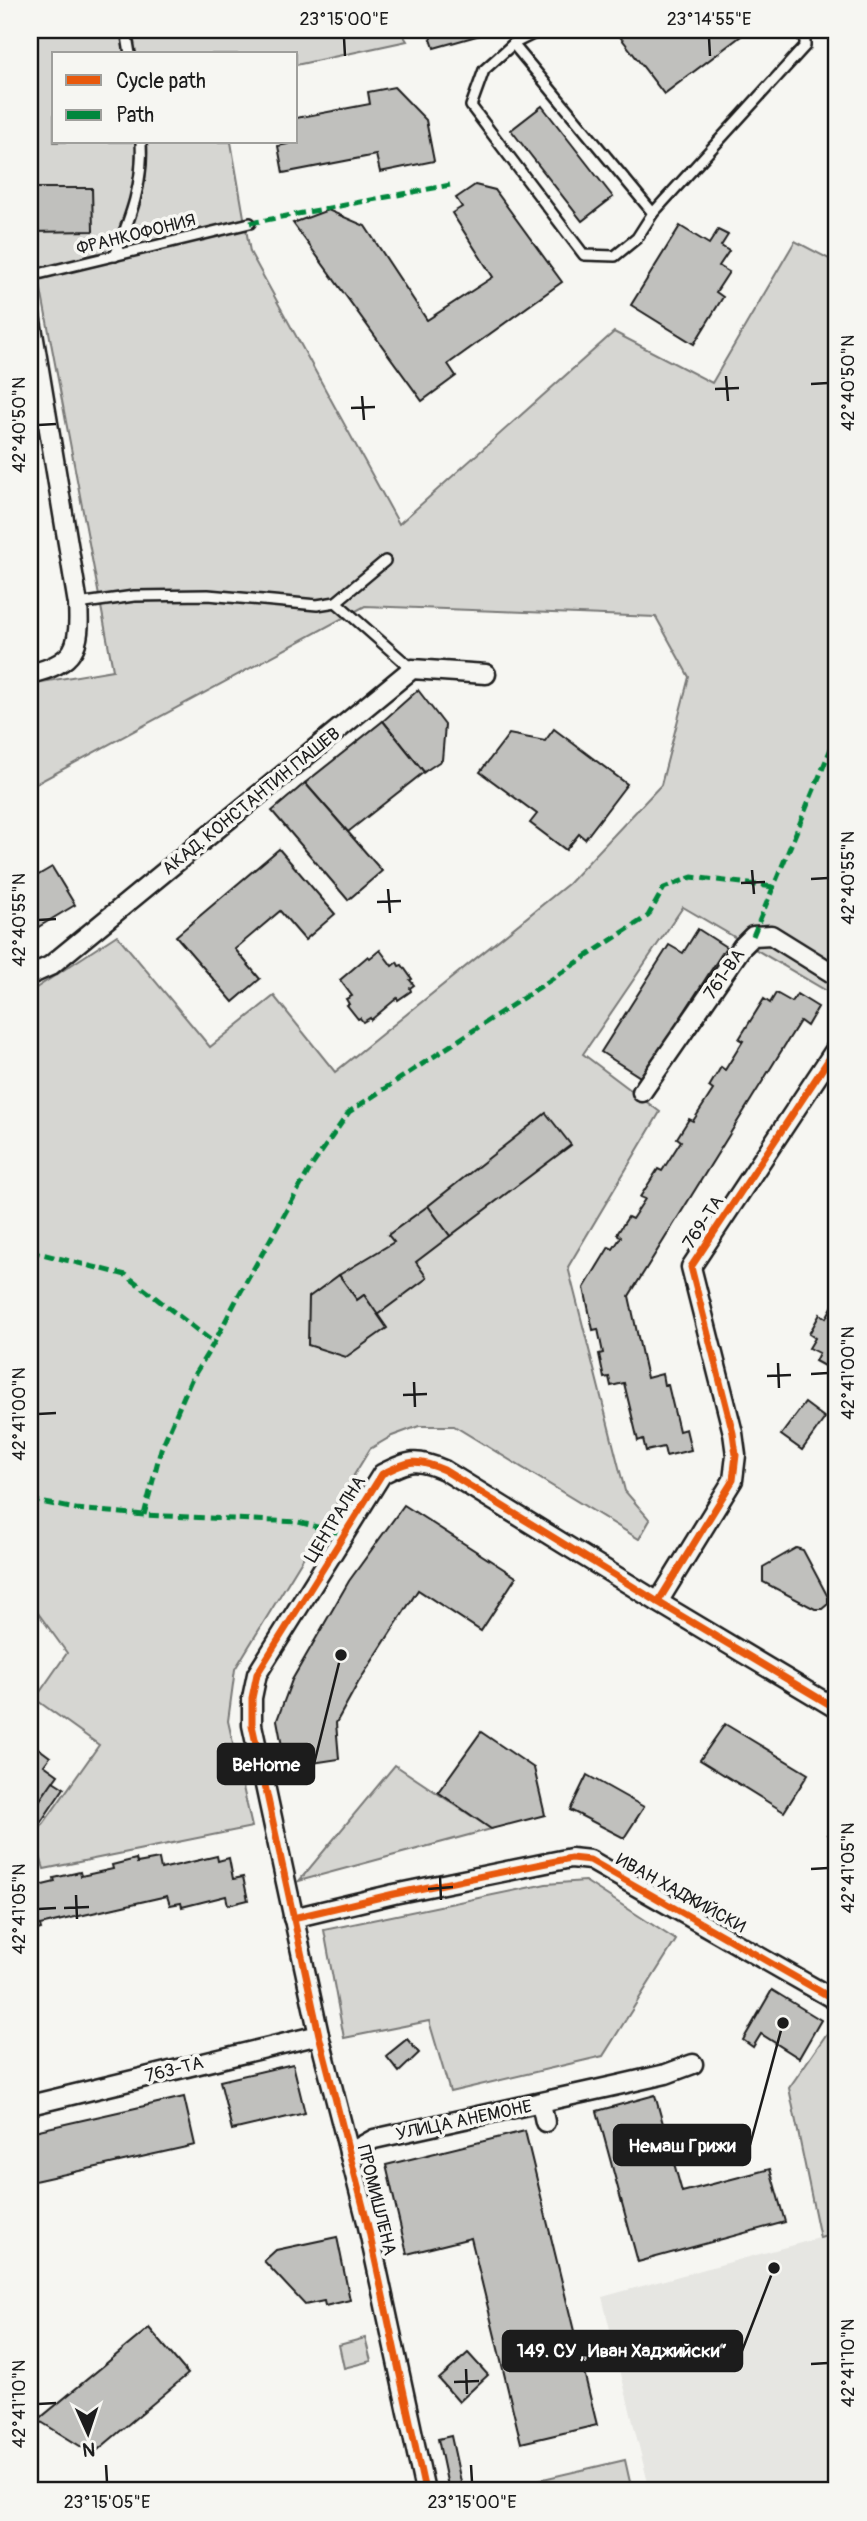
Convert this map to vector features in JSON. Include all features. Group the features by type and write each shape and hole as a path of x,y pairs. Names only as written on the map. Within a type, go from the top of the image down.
{"street":[{"path":"30,315 80,628 77,645 71,654 43,671 30,674"},
{"path":"412,669 486,674"},
{"name":"АКАД. КОНСТАНТИН ПАШЕВ","path":"30,975 60,958 412,669"},
{"name":"761-ВА","path":"642,1092 753,936 771,935 837,976"},
{"name":"769-ТА","path":"658,1602 733,1480 736,1455 733,1433 691,1267 837,1046"},
{"name":"ЦЕНТРАЛНА","path":"293,1918 252,1725 252,1698 257,1674 382,1474 404,1462 427,1462 444,1470 837,1709"},
{"name":"ИВАН ХАДЖИЙСКИ","path":"293,1918 394,1894 571,1858 590,1860 837,2001"},
{"name":"ПРОМИШЛЕНА","path":"293,1918 318,2035 367,2222 425,2491"},
{"name":"763-ТА","path":"30,2105 318,2035"},
{"name":"УЛИЦА АНЕМОНЕ","path":"349,2152 374,2140 541,2103 669,2082 693,2064"},
{"name":"УЛИЦА АНЕМОНЕ","path":"541,2103 545,2122"}],"lane":[{"path":"126,30 130,52"},
{"path":"541,30 513,44 484,69 471,106 584,255 615,256 637,238 653,213 805,46 805,40 799,30"},
{"path":"513,44 653,213"},
{"path":"115,256 135,205 142,165 141,144"},
{"name":"ФРАНКОФОНИЯ","path":"30,276 250,223"},
{"path":"78,604 134,596 208,595 317,605 337,602 385,561"},
{"path":"337,602 412,669"}],"shaded area":[{"path":"30,30 400,30 407,41 298,65 298,52 52,52 52,144 231,144 250,252 399,524 614,332 712,383 795,241 837,263 837,997 683,907 583,1054 660,1112 568,1267 625,1491 650,1520 639,1539 454,1426 419,1426 392,1436 370,1449 235,1669 228,1721 252,1827 44,1869 34,1837 99,1745 35,1699 67,1653 30,1602 30,992 117,935 210,1047 274,996 335,1072 568,884 661,785 689,677 656,617 365,606 30,787 30,684 113,670 39,279 30,280"},
{"path":"395,1765 491,1829 299,1881"},
{"path":"585,1881 676,1940 603,2056 450,2092 429,2021 344,2038 324,1930 546,1884"},
{"path":"830,2029 837,2033 837,2491 650,2491 602,2297 819,2238 789,2088"},
{"path":"830,2029 837,2033 837,2233 820,2238 789,2088"},
{"path":"365,2338 371,2361 344,2368 339,2345"},
{"path":"625,2460 632,2491 491,2491"}],"building":[{"path":"428,30 498,30 434,48"},
{"path":"615,30 749,30 664,94"},
{"path":"394,87 426,120 434,161 380,172 376,155 283,173 278,146 298,144 298,118 370,104 368,92"},
{"path":"542,106 613,197 582,221 511,130"},
{"path":"475,185 495,190 562,282 448,364 456,376 422,401 293,223 328,210 365,226 427,320 493,277 452,213 462,207 456,198"},
{"path":"30,188 92,188 93,231 30,232"},
{"path":"680,226 709,244 718,230 728,235 721,246 729,251 719,266 729,272 716,292 723,297 694,344 631,305"},
{"path":"418,690 445,725 442,760 424,772 383,721"},
{"path":"383,721 424,772 348,832 305,783"},
{"path":"554,729 627,784 585,839 579,834 566,850 530,823 537,814 480,772 509,734 545,741"},
{"path":"305,783 382,871 348,900 272,811"},
{"path":"279,849 335,914 305,940 280,911 235,949 260,979 233,1002 176,936"},
{"path":"52,867 75,905 30,932 30,880"},
{"path":"698,929 726,947 642,1078 601,1052 669,945 683,953"},
{"path":"380,950 392,966 397,962 399,966 402,965 414,985 410,988 411,991 398,1000 397,998 371,1020 370,1018 363,1022 347,1005 349,1004 346,999 352,996 340,980 368,956 370,958"},
{"path":"776,993 792,1002 797,994 818,1007 807,1026 800,1021 629,1296 647,1378 662,1374 664,1385 668,1385 679,1431 686,1429 691,1450 666,1456 664,1447 646,1451 643,1439 638,1441 624,1383 611,1386 609,1377 604,1378 598,1329 593,1330 584,1288 609,1247 613,1249 621,1237 617,1234 628,1217 632,1219 645,1199 640,1197 658,1169 662,1171 681,1141 677,1138 689,1119 693,1121 713,1090 709,1087 721,1067 725,1070 743,1041 739,1039 764,999 770,1003"},
{"path":"546,1113 571,1145 450,1236 428,1206"},
{"path":"428,1206 450,1236 416,1262 427,1278 377,1315 364,1295 357,1300 339,1275 394,1242 388,1235"},
{"path":"339,1275 357,1300 364,1295 387,1328 346,1357 308,1345 309,1297"},
{"path":"837,1298 837,1373 815,1361 819,1353 809,1348 815,1338 809,1334 820,1314 826,1318"},
{"path":"805,1403 825,1418 802,1450 781,1435"},
{"path":"404,1505 516,1577 481,1631 418,1590 358,1683 336,1723 339,1759 286,1767 277,1720 292,1680 349,1581"},
{"path":"796,1548 803,1550 828,1597 828,1604 822,1609 815,1609 763,1582 763,1567"},
{"path":"725,1724 808,1774 784,1812 700,1760"},
{"path":"481,1732 534,1768 545,1815 491,1829 438,1792"},
{"path":"30,1742 50,1757 44,1765 58,1775 37,1804 30,1799"},
{"path":"587,1775 644,1807 624,1838 570,1810"},
{"path":"53,1781 64,1788 36,1829 30,1824 30,1799 37,1804"},
{"path":"837,1816 837,1839 828,1834"},
{"path":"217,1856 218,1861 229,1858 233,1879 243,1877 248,1900 228,1905 226,1896 182,1907 181,1903 170,1905 167,1896 40,1925 41,1929 30,1932 30,1888 55,1882 54,1878 113,1869 112,1865 136,1859 137,1863 159,1859 161,1869"},
{"path":"772,1990 821,2020 799,2058 761,2034 753,2047 743,2040"},
{"path":"407,2039 419,2053 399,2072 386,2056"},
{"path":"293,2064 305,2113 232,2130 220,2081"},
{"path":"655,2095 682,2192 770,2169 785,2222 638,2262 597,2111"},
{"path":"184,2097 195,2145 30,2182 30,2132"},
{"path":"525,2131 597,2425 521,2443 471,2238 407,2254 386,2165"},
{"path":"337,2237 350,2300 325,2306 324,2301 305,2305 264,2261 276,2250"},
{"path":"149,2328 188,2374 93,2454 38,2420"},
{"path":"468,2353 488,2375 459,2402 439,2379"},
{"path":"451,2436 463,2491 449,2491 438,2439"}],"marked path":[{"path":"250,223 450,185"},
{"path":"753,936 837,734"},
{"path":"144,1515 161,1449 191,1380 311,1167 349,1112 648,916 664,888 692,877 774,887"},
{"path":"30,1251 126,1275 214,1343"},
{"path":"30,1500 76,1509 144,1515 298,1522 344,1534"}],"cycle path":[{"path":"658,1602 733,1480 736,1455 733,1433 691,1267 837,1047"},
{"path":"425,2491 367,2222 319,2035 252,1725 252,1698 257,1674 382,1474 406,1463 420,1462 444,1470 837,1709"},
{"path":"293,1918 394,1894 571,1858 590,1860 837,2001"}],"place":[{"name":"BeHome","path":"341,1655"},
{"name":"Немаш Грижи","path":"783,2023"},
{"name":"149. СУ „Иван Хаджийски“","path":"774,2268"}]}
